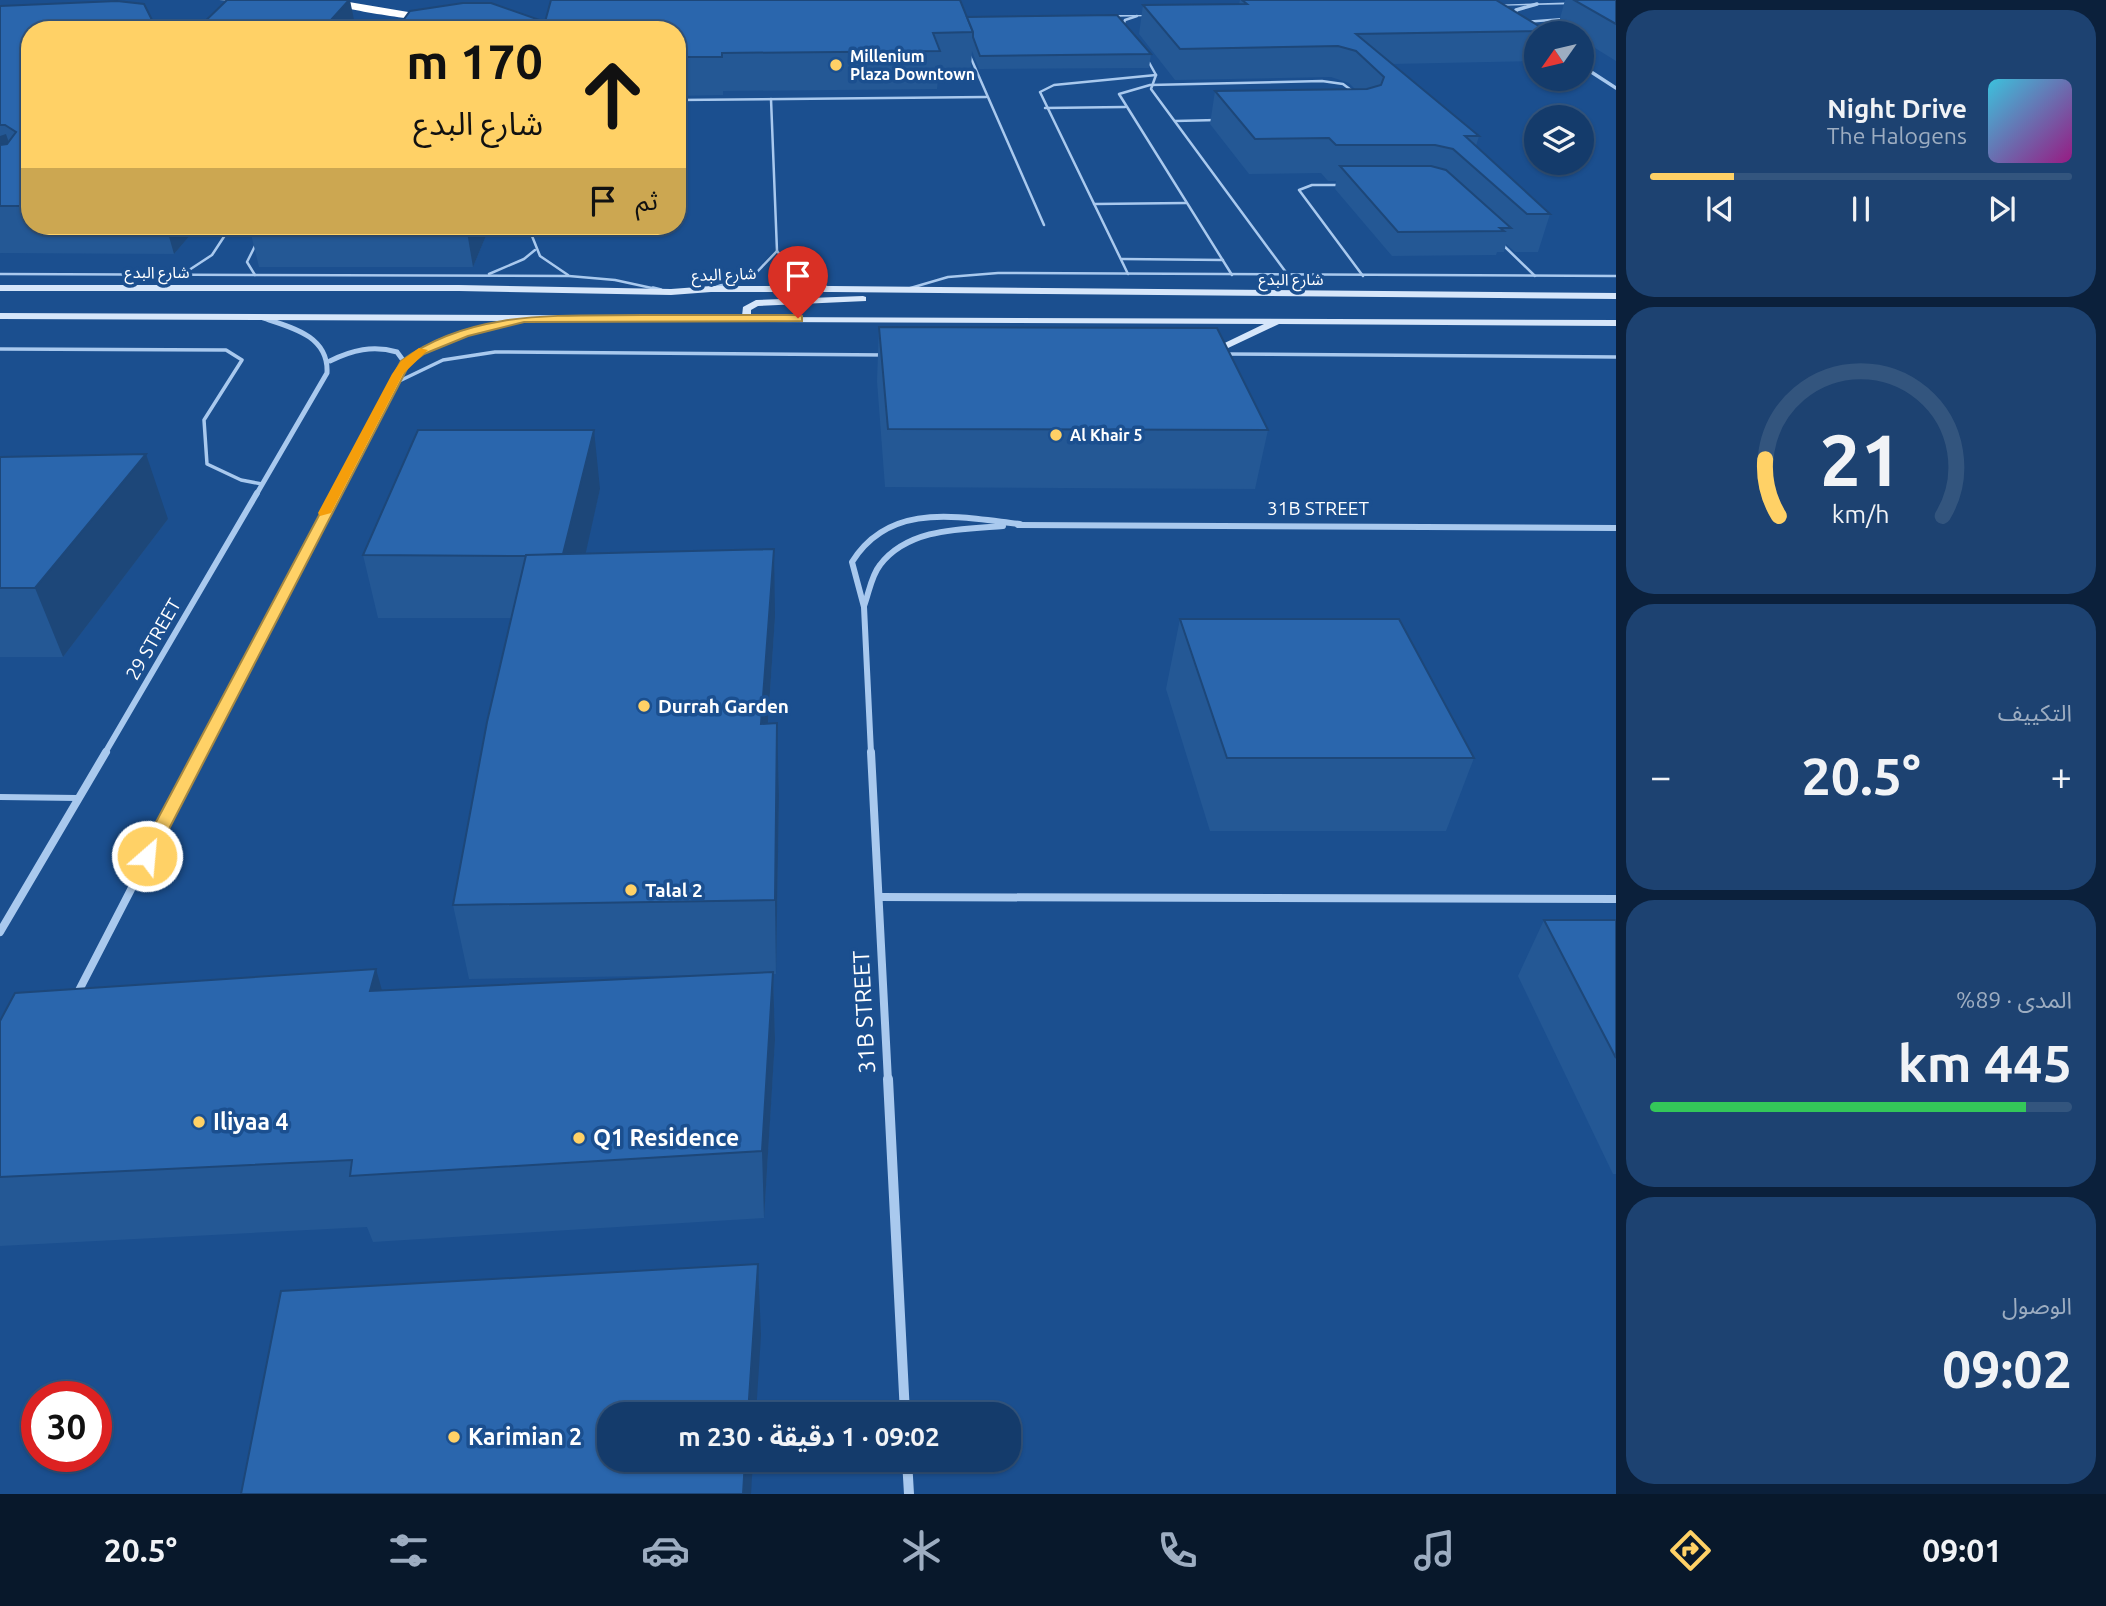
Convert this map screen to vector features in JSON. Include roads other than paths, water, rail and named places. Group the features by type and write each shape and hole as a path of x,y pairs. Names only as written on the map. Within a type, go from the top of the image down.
{"highway":[{"path":"223,0 271,0"},
{"path":"310,0 349,4 394,16 433,21"}],"main road":[{"name":"شارع البدع","path":"0,288 459,288 671,292 711,289 832,289 894,292 1616,296"},
{"path":"747,318 746,309 756,303 876,299 894,292"},
{"path":"0,316 1616,323"},
{"path":"951,321 973,334"},
{"path":"1208,354 1276,322"}],"street":[{"path":"1485,6 1590,3"},
{"path":"1518,23 1514,13 1537,4"},
{"path":"1091,16 1163,15"},
{"path":"1509,20 1524,27"},
{"path":"1594,74 1616,88"},
{"path":"259,317 304,333 326,350 330,361 354,350 370,347 397,352 405,363"},
{"path":"73,1001 391,385 405,363 421,351 464,334 524,319"},
{"name":"29 STREET","path":"0,932 327,373 330,361"},
{"name":"31B STREET","path":"904,1402 864,607 852,562 864,541 876,532 908,520 927,518 1020,524 1616,528"},
{"name":"31B STREET","path":"864,607 881,564 906,544 944,532 1020,524"},
{"path":"879,897 1616,900"},
{"path":"908,1472 909,1494"}],"lane":[{"path":"1122,29 1125,20 1137,16"},
{"path":"1518,23 1567,19"},
{"path":"1139,49 1155,69 1156,75 1150,85"},
{"path":"968,51 1044,225"},
{"path":"1128,274 1045,108 1040,92 1054,85 1156,75"},
{"path":"1232,275 1125,107 1119,96 1121,92 1150,85 1330,81 1343,83 1356,94"},
{"path":"1266,82 1276,91"},
{"path":"1212,83 1221,92"},
{"path":"1150,85 1288,275"},
{"path":"686,100 986,97"},
{"path":"771,99 777,251 783,263 793,271 832,289"},
{"path":"1045,108 1125,107"},
{"path":"1175,121 1223,120"},
{"path":"1350,185 1312,185 1299,190 1363,276"},
{"path":"1094,204 1186,203"},
{"path":"181,275 212,255 225,235"},
{"path":"531,235 535,250 569,276"},
{"path":"1497,239 1535,276"},
{"path":"254,275 247,262 248,255 259,240"},
{"path":"486,276 524,259 535,250"},
{"path":"711,289 757,272 777,251"},
{"path":"1122,259 1223,260"},
{"path":"316,275 319,267"},
{"path":"436,275 440,267"},
{"path":"894,292 933,281 981,274 1616,276"},
{"path":"0,275 569,276 615,280 671,292"},
{"path":"0,349 226,350 243,360 204,420 207,464 241,480 262,484"},
{"path":"391,385 443,360 495,352 892,355"},
{"path":"1208,354 1616,357"},
{"path":"0,797 78,798"}],"place":[{"name":"Millenium Plaza Downtown","path":"836,65"},
{"name":"Al Khair 5","path":"1056,435"},
{"name":"Durrah Garden","path":"644,706"},
{"name":"Talal 2","path":"631,890"},
{"name":"Iliyaa 4","path":"199,1122"},
{"name":"Q1 Residence","path":"579,1138"},
{"name":"Karimian 2","path":"454,1437"}]}
